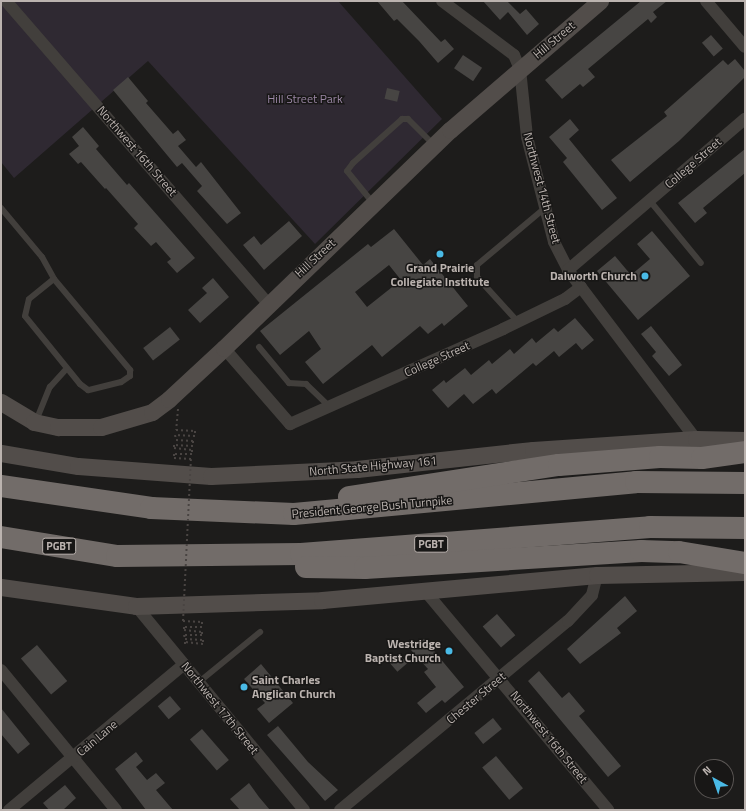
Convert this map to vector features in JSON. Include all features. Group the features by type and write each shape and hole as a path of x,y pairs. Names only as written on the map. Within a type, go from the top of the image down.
{"highway":[{"path":"227,512 559,465 660,457 702,458 745,452"},
{"name":"President George Bush Turnpike","path":"1,486 151,508 294,514 347,511 636,482 745,483"},
{"name":"PGBT","path":"1,537 117,556 301,554 650,526 745,528"},
{"path":"117,556 164,564 365,568 641,551 679,552 745,563"}],"main road":[{"name":"Hill Street","path":"1,402 35,422 58,428 101,427 152,412 169,400 224,348 268,303 434,145 600,1"},
{"name":"North State Highway 161","path":"1,453 78,466 211,476 357,469 533,450 696,439 745,440"},
{"path":"1,587 136,606 322,600 426,592 596,575 745,572"}],"street":[{"name":"Northwest 16th Street","path":"6,1 268,303"},
{"name":"Northwest 14th Street","path":"442,1 514,55 520,69 526,137 554,242 568,270 696,439"},
{"path":"706,1 745,47"},
{"name":"College Street","path":"568,270 745,119"},
{"name":"College Street","path":"224,348 290,424 518,322 565,299 581,287"},
{"name":"Chester Street","path":"340,810 568,620 592,595 596,575"},
{"name":"Northwest 16th Street","path":"426,592 500,678 608,810"},
{"name":"Northwest 17th Street","path":"136,606 304,810"},
{"name":"Cain Lane","path":"9,810 184,664"},
{"path":"1,670 116,810"}],"lane":[{"path":"373,203 347,171 380,137 402,119 408,120 434,145"},
{"path":"650,201 701,263"},
{"path":"1,208 42,257 54,278 130,370 130,376 121,382 88,390 67,368 25,316 29,299 54,278"},
{"path":"518,322 478,277 477,265 545,208"},
{"path":"259,347 289,383 306,384 330,407"},
{"path":"35,422 50,387 67,368"},
{"path":"199,682 260,632"}],"path":[{"path":"176,430 194,431 195,436 176,435 176,440 193,440 193,446 174,445 174,448 192,450 192,454 174,454 174,458 191,459 183,621 202,622 202,627 184,626 184,630 202,632 202,635 184,635 184,639 203,640 203,644 185,642 184,664"}],"green space":[{"name":"Hill Street Park","path":"1,1 338,1 442,119 315,244 148,61 14,178 1,162"}],"building":[{"path":"377,1 402,1 441,42 445,39 454,49 438,63 397,19 394,21"},
{"path":"483,1 507,1 520,14 526,9 539,24 527,35 508,12 500,20"},
{"path":"641,1 667,1 653,12 657,17 651,23 648,19 588,69 595,77 583,87 580,84 562,99 545,80"},
{"path":"711,35 723,49 714,56 702,43"},
{"path":"463,55 482,68 473,81 454,68"},
{"path":"735,59 745,71 745,77 679,141 630,182 611,160 667,116 664,112 723,60 728,65"},
{"path":"128,77 148,101 146,103 173,134 178,130 186,140 178,146 196,167 201,162 241,213 227,224 197,191 202,186 182,163 177,167 113,90"},
{"path":"387,88 400,91 397,102 385,99"},
{"path":"570,119 579,130 569,139 617,198 602,210 563,162 567,158 549,137"},
{"path":"83,127 99,146 96,149 127,185 129,183 195,258 177,273 167,262 171,259 156,242 151,246 134,228 138,224 106,188 105,189 81,162 78,164 69,154 79,146 72,137"},
{"path":"745,149 745,173 703,208 707,213 695,223 678,203"},
{"path":"289,221 302,236 264,270 243,245 254,236 261,245"},
{"path":"394,229 423,265 430,259 468,306 444,326 442,323 428,334 420,326 382,357 372,345 323,384 305,362 321,349 309,331 280,355 260,331 368,244 371,247","holes":["389,265 401,280 367,307 355,292"]},
{"name":"Dalworth Church","path":"652,231 690,276 638,320 597,271 615,256 631,275 650,259 637,244"},
{"path":"213,278 229,297 200,323 188,310 207,293 202,288"},
{"path":"575,318 594,340 582,350 576,343 559,357 554,351 536,366 533,363 496,394 492,389 473,404 464,394 448,408 432,390 444,380 446,383 465,368 471,375 489,360 492,364 510,349 514,354 532,338 536,343 554,328 558,332"},
{"path":"651,326 682,365 669,376 652,356 656,352 641,334"},
{"path":"170,327 180,340 153,361 143,348"},
{"path":"625,596 637,611 617,628 621,633 580,664 567,649"},
{"path":"497,614 515,635 501,648 483,626"},
{"path":"424,639 464,687 445,703 442,700 426,713 417,703 436,687 424,672 428,669 411,650"},
{"path":"37,645 67,681 51,695 21,658"},
{"path":"400,655 407,663 397,672 390,664"},
{"path":"261,664 293,703 269,723 257,709 265,703 244,679"},
{"path":"539,671 562,698 569,692 585,711 579,716 621,766 608,777 528,681"},
{"path":"170,696 181,709 169,719 158,706"},
{"path":"1,708 30,744 18,754 1,734"},
{"path":"493,718 502,729 483,744 474,733"},
{"path":"278,726 308,762 338,790 325,801 267,735"},
{"path":"202,729 229,760 217,770 190,739"},
{"path":"136,752 143,761 136,767 147,780 156,773 165,783 156,790 173,810 146,810 115,769"},
{"path":"496,756 523,788 509,800 482,768"},
{"path":"249,783 270,810 240,810 230,799"},
{"path":"65,785 76,798 63,810 49,810 43,803"}],"place":[{"name":"Grand Prairie Collegiate Institute","path":"440,254"},
{"name":"Dalworth Church","path":"645,276"},
{"name":"Westridge Baptist Church","path":"449,651"},
{"name":"Saint Charles Anglican Church","path":"244,687"}]}
